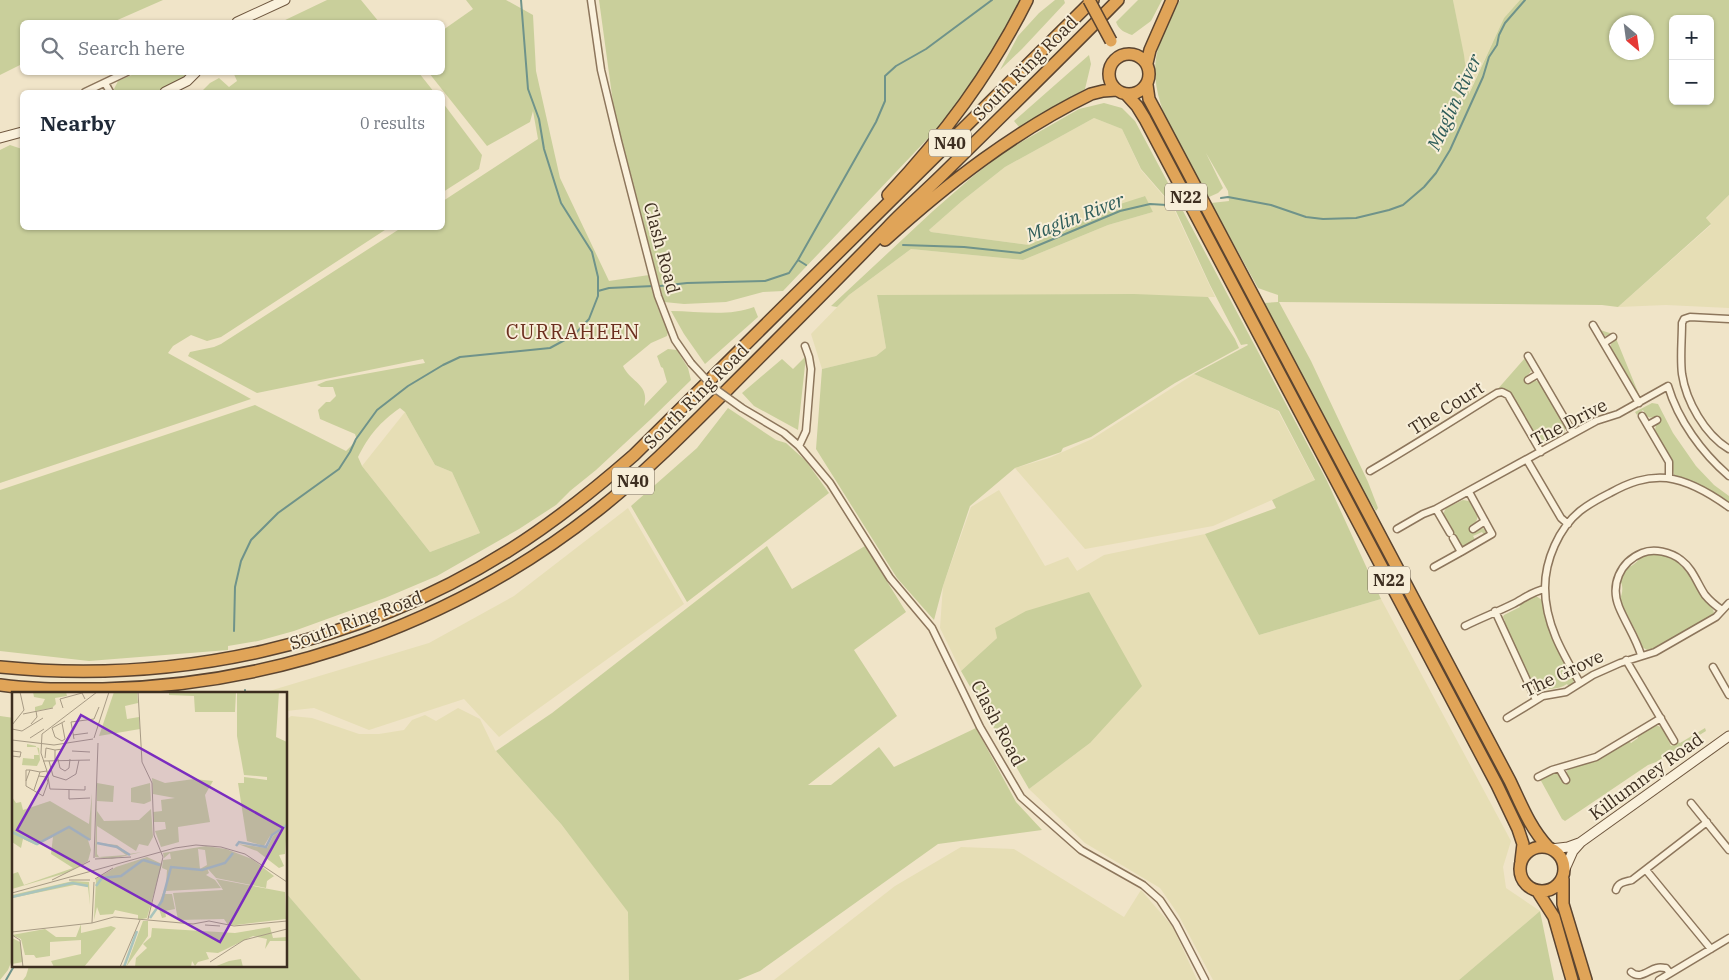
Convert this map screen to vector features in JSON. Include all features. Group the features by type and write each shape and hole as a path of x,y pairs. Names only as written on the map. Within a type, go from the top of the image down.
{"highway":[{"path":"806,285 918,162 963,107 993,63 1027,0"},
{"name":"N22","path":"1089,0 1111,41 1113,53 1109,75 1113,86 1122,92 1145,119 1497,786 1518,829 1523,844 1520,867 1522,880 1526,886 1538,892 1554,917 1572,980"},
{"name":"N40","path":"806,285 1093,0"},
{"name":"South Ring Road","path":"0,685 46,689 156,686 226,677 265,669 341,648 392,630 441,608 522,564 598,510 647,468 1118,0"},
{"name":"N22","path":"1172,0 1150,50 1147,63 1150,74 1147,85 1149,99 1510,781 1530,824 1549,848 1561,857 1564,874"},
{"name":"N22","path":"1111,41 1125,54 1138,55 1147,63"},
{"path":"1112,63 1120,55 1125,54"},
{"path":"817,301 916,212 991,154 1080,99 1103,91 1138,92 1147,85"},
{"name":"South Ring Road","path":"0,667 120,671 223,659 310,639 362,622 434,592 507,552 556,519 604,482 634,456 806,285"},
{"path":"1522,861 1529,851 1535,848 1549,848"},
{"path":"1538,892 1553,890 1564,874"},
{"path":"1564,874 1563,904 1586,980"}],"street":[{"path":"241,20 285,0"},
{"name":"Clash Road","path":"591,0 601,70 618,141 658,296 675,340 691,363 714,388 742,408 773,426 799,446 830,483 890,578 932,630 980,727 1021,797 1081,850 1143,886 1160,900 1176,924 1205,980"},
{"path":"90,90 121,75"},
{"path":"169,90 187,81 193,75"},
{"path":"106,83 109,90"},
{"path":"0,138 20,133"},
{"path":"1729,319 1690,317 1684,319 1682,323 1681,363 1685,387 1701,423 1729,449"},
{"path":"1593,325 1639,403"},
{"path":"1604,343 1613,337"},
{"path":"799,446 806,431 811,369 805,346"},
{"path":"1528,356 1573,434"},
{"path":"1528,380 1538,374"},
{"name":"The Drive","path":"1568,524 1561,518 1527,460 1573,434 1600,420 1618,414 1668,386 1676,407 1693,435 1711,458 1729,476"},
{"name":"The Court","path":"1370,471 1437,432 1489,398 1502,392 1508,395 1541,452"},
{"path":"1642,416 1669,462 1669,478"},
{"path":"1648,425 1657,420"},
{"path":"1397,529 1453,502 1527,460"},
{"path":"1580,683 1561,650 1554,633 1548,612 1545,588 1551,554 1568,524 1584,508 1622,486 1647,478 1669,478 1699,489 1729,507"},
{"path":"1434,567 1491,535 1492,532 1469,492"},
{"path":"1436,509 1461,552"},
{"path":"1472,529 1486,521"},
{"path":"1642,655 1636,639 1619,608 1616,586 1619,574 1624,566 1642,553 1665,552 1677,558 1689,568 1706,596 1722,610"},
{"path":"1465,626 1545,588"},
{"path":"1626,660 1652,653 1664,647 1715,618 1729,603"},
{"path":"1495,611 1536,700"},
{"name":"The Grove","path":"1507,718 1545,695 1566,692 1626,660 1674,741"},
{"path":"1713,667 1728,692"},
{"path":"1538,777 1549,771 1596,757 1661,718"},
{"name":"Killumney Road","path":"1564,874 1573,851 1581,842 1729,736"},
{"path":"1559,768 1566,780"},
{"path":"1691,803 1729,850"},
{"path":"1616,890 1622,882 1632,880 1707,822"},
{"name":"Killumney Road","path":"1549,848 1568,847 1581,842"},
{"path":"1646,870 1711,949"},
{"path":"1659,980 1729,938"},
{"path":"1631,972 1635,976 1642,976 1656,968 1666,968 1670,973"}],"shaded area":[{"path":"1453,0 1520,0 1504,18 1468,95 1464,58"},
{"path":"1094,118 1122,129 1141,170 1173,207 1215,297 877,295 886,348 876,356 822,369 811,334 849,295 911,249 1023,260 1108,225 1153,212 1144,196 1029,245 931,232 929,230 1005,167"},
{"path":"1729,195 1729,308 1666,305 1618,307 1711,225 1706,219"},
{"path":"1194,374 1278,411 1315,481 1213,526 1085,549 1015,468 1049,458 1092,439"},
{"path":"405,412 435,465 452,472 480,533 430,552 362,466"},
{"path":"999,490 1045,566 1068,557 1077,571 1104,555 1205,534 1259,635 1381,599 1511,841 1503,867 1506,888 1540,911 1459,980 1213,980 1178,914 1160,888 1085,843 1029,789 1090,743 997,638 961,671 940,628 943,586 971,507"},
{"path":"628,508 684,604 499,737 464,699 369,730 314,708 288,711 288,692 266,692 429,643 514,596"},
{"path":"458,708 480,719 495,750 560,823 629,911 629,980 361,980 288,895 288,718 291,716 312,718 359,734 379,734 404,730 412,720 425,715 436,721"},
{"path":"961,847 1014,849 1124,917 1141,890 1173,927 1197,980 774,980 895,886"}],"green space":[{"path":"0,0 163,0 118,20 20,20 20,65 0,75"},
{"path":"327,0 361,0 377,20 285,20"},
{"path":"466,0 506,0 533,15 536,71 560,178 609,281 649,275 657,306 668,332 667,336 651,343 623,366 626,372 642,388 645,399 644,406 667,382 657,356 668,349 677,350 688,368 691,380 556,505 519,529 437,576 385,598 294,631 258,641 228,646 228,650 89,661 0,651 0,490 255,405 346,451 357,440 355,434 320,419 318,410 336,396 333,387 317,385 326,381 425,363 423,359 257,393 188,356 190,352 221,344 398,230 445,230 445,200 538,139 533,111 530,122 487,146 445,93 445,90 443,90 431,75 445,75 445,29 473,9","holes":["400,408 405,412 435,465 452,472 480,533 430,552 362,466 358,457 366,442 376,430"]},
{"path":"599,0 1020,0 1010,24 953,112 783,291 763,292 726,302 684,304 664,302 614,110"},
{"path":"1055,0 1064,0 1065,3 1000,70 1018,36 1039,13"},
{"path":"1138,0 1162,0 1151,21 1132,35 1122,30 1116,22"},
{"path":"1180,0 1453,0 1464,55 1469,94 1504,18 1520,0 1729,0 1729,195 1706,218 1711,224 1618,307 1602,305 1279,302 1311,361 1368,482 1378,508 1376,511 1357,481 1341,447 1264,303 1278,302 1278,295 1258,288 1211,203 1229,201 1228,191 1206,153 1223,188 1218,193 1209,197 1207,195 1170,127 1157,90 1155,71 1157,53 1164,33"},
{"path":"1089,55 1091,64 1085,89 1019,127 1014,121"},
{"path":"132,75 189,75 180,82 162,90 114,90 118,81"},
{"path":"234,75 421,75 432,90 203,90 219,78 229,87 237,81"},
{"path":"1104,103 1122,108 1135,121 1327,481 1381,599 1259,635 1205,534 1276,508 1272,500 1315,480 1279,411 1194,374 1248,345 1241,345 1210,285 1174,207 1141,169 1122,129 1094,118 1005,167 929,230 931,232 1029,245 1108,208 1145,196 1153,212 1108,225 1023,260 911,249 849,295 837,307 831,306 933,211 1007,150 1079,109"},
{"path":"445,106 482,155 479,169 445,191"},
{"path":"10,145 20,148 20,230 385,230 221,337 207,341 191,335 173,346 168,353 251,399 0,483 0,150"},
{"path":"1134,294 1208,297 1239,348 1175,383 1091,437 1063,448 1061,452 1015,468 970,506 943,586 934,620 897,578 816,449 822,369 876,356 886,348 877,295"},
{"path":"754,307 758,317 705,364 671,311 723,313"},
{"path":"1600,330 1613,334 1615,336 1640,397 1611,348 1611,344 1616,339 1613,335 1605,336"},
{"path":"806,356 798,430 754,406 742,393 782,359 793,369"},
{"path":"1525,358 1531,371 1526,378 1529,383 1535,380 1539,382 1566,426 1564,434 1546,443 1538,441 1511,394 1506,390 1496,391"},
{"path":"1652,403 1658,404 1673,433 1696,466 1714,485 1729,496 1729,503 1705,488 1674,476 1672,462 1655,430 1656,425 1660,421 1657,416 1648,417 1643,410 1637,415 1635,412"},
{"path":"728,408 776,440 786,443 806,461 829,493 687,602 631,506 697,448"},
{"path":"1463,500 1469,501 1478,516 1476,522 1471,526 1473,532 1483,528 1487,533 1485,536 1482,532 1473,536 1476,541 1462,546 1459,544 1443,514 1446,508"},
{"path":"767,546 792,589 865,546 906,612 854,650 897,716 808,785 831,785 879,747 894,767 976,728 1016,802 1042,830 938,844 760,971 738,980 629,980 628,912 561,824 496,751 552,713"},
{"path":"1658,554 1667,556 1680,564 1702,597 1711,606 1714,613 1656,648 1647,650 1642,647 1638,635 1622,605 1620,581 1627,568 1642,557"},
{"path":"1089,592 1142,686 1090,743 1029,789 961,671 997,638 995,628 1026,611"},
{"path":"1536,596 1542,600 1550,631 1574,679 1569,687 1567,684 1559,688 1538,692 1535,687 1533,688 1503,623 1505,621 1504,615"},
{"path":"0,716 12,718 12,960 8,970 0,980"},
{"path":"1656,725 1663,728 1671,746 1678,742 1680,743 1705,728 1706,731 1648,765 1565,821 1562,819 1540,779 1554,772 1558,773 1563,781 1568,769 1599,759 1629,741 1631,743 1638,738 1637,736"},
{"path":"288,895 361,980 23,980 28,968 288,968"},
{"path":"1540,911 1554,980 1459,980"}],"waterway":[{"path":"234,631 235,587 241,561 251,540 278,513 339,469 356,439 377,410 408,386 460,357 550,348 574,335 589,319 598,296 598,277 592,252 561,203 544,149 539,119 528,89 521,0"},
{"path":"798,260 876,122 885,101 885,76 896,66 926,49 992,0"},
{"name":"Maglin River","path":"1221,198 1228,197 1271,205 1306,217 1323,219 1356,218 1403,205 1424,187 1436,173 1450,150 1483,77 1489,57 1497,45 1499,35 1505,23 1525,0"},
{"name":"Maglin River","path":"903,245 964,247 1020,253 1120,211 1150,204 1167,205"},
{"name":"Maglin River","path":"660,286 687,283 765,281 789,273 798,260 806,265"},
{"name":"Maglin River","path":"598,291 609,288 654,286"},
{"path":"6,980 13,968"}],"district":[{"name":"CURRAHEEN","path":"573,331"}]}
